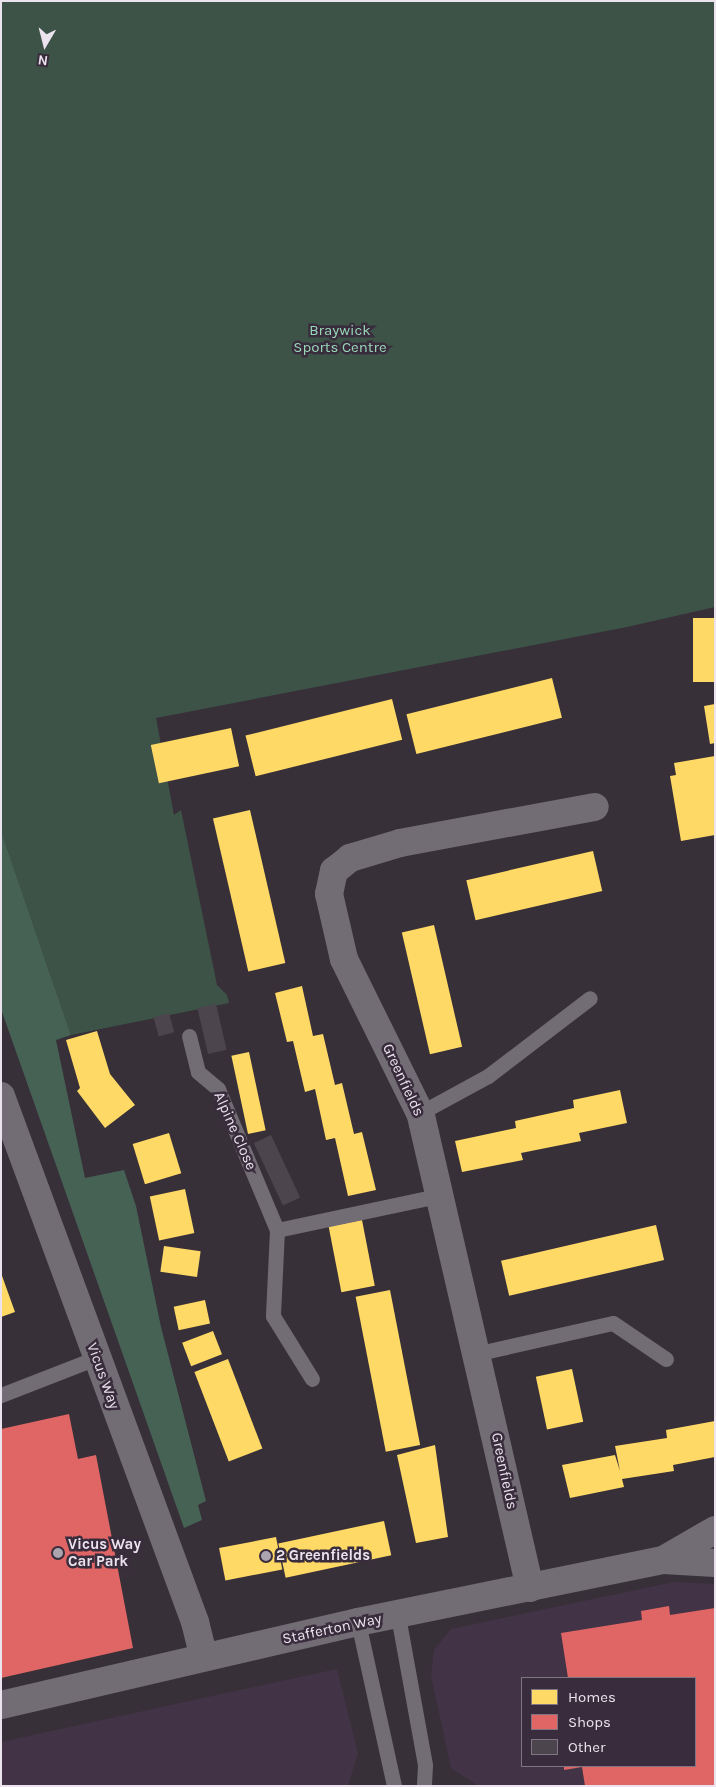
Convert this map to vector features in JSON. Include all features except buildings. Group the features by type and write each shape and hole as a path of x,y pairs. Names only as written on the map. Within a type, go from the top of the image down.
{"street":[{"name":"Greenfields","path":"530,1588 475,1354 441,1195 420,1112 344,959 329,894 334,871 350,858 400,843 595,807"},
{"name":"Vicus Way","path":"1,1096 8,1133 196,1622 204,1657"},
{"name":"Stafferton Way","path":"663,1560 715,1530"},
{"name":"Stafferton Way","path":"1,1705 358,1622 398,1616 663,1560 715,1563"}],"lane":[{"path":"420,1112 488,1076 590,998"},
{"name":"Alpine Close","path":"189,1036 198,1072 218,1089 277,1230 273,1316 312,1379"},
{"path":"277,1230 441,1195"},
{"path":"475,1354 613,1323 666,1359"},
{"path":"1,1395 96,1358"},
{"path":"398,1616 425,1765 424,1786"},
{"path":"358,1622 394,1786"}],"shaded area":[{"path":"674,1582 715,1584 715,1786 479,1786 451,1768 431,1676 434,1650 451,1629"},
{"path":"337,1669 358,1753 348,1786 1,1786 1,1742"}],"green space":[{"name":"Braywick Sports Centre","path":"1,1 715,1 715,607 627,627 156,718 174,815 181,810 217,985 227,995 229,1003 71,1035 1,831"},
{"path":"1,831 71,1035 56,1040 85,1178 124,1170 136,1206 161,1327 206,1501 198,1505 202,1520 184,1528 1,1009"}],"place":[{"name":"Vicus Way Car Park","path":"58,1553"},
{"name":"2 Greenfields","path":"266,1556"}]}
